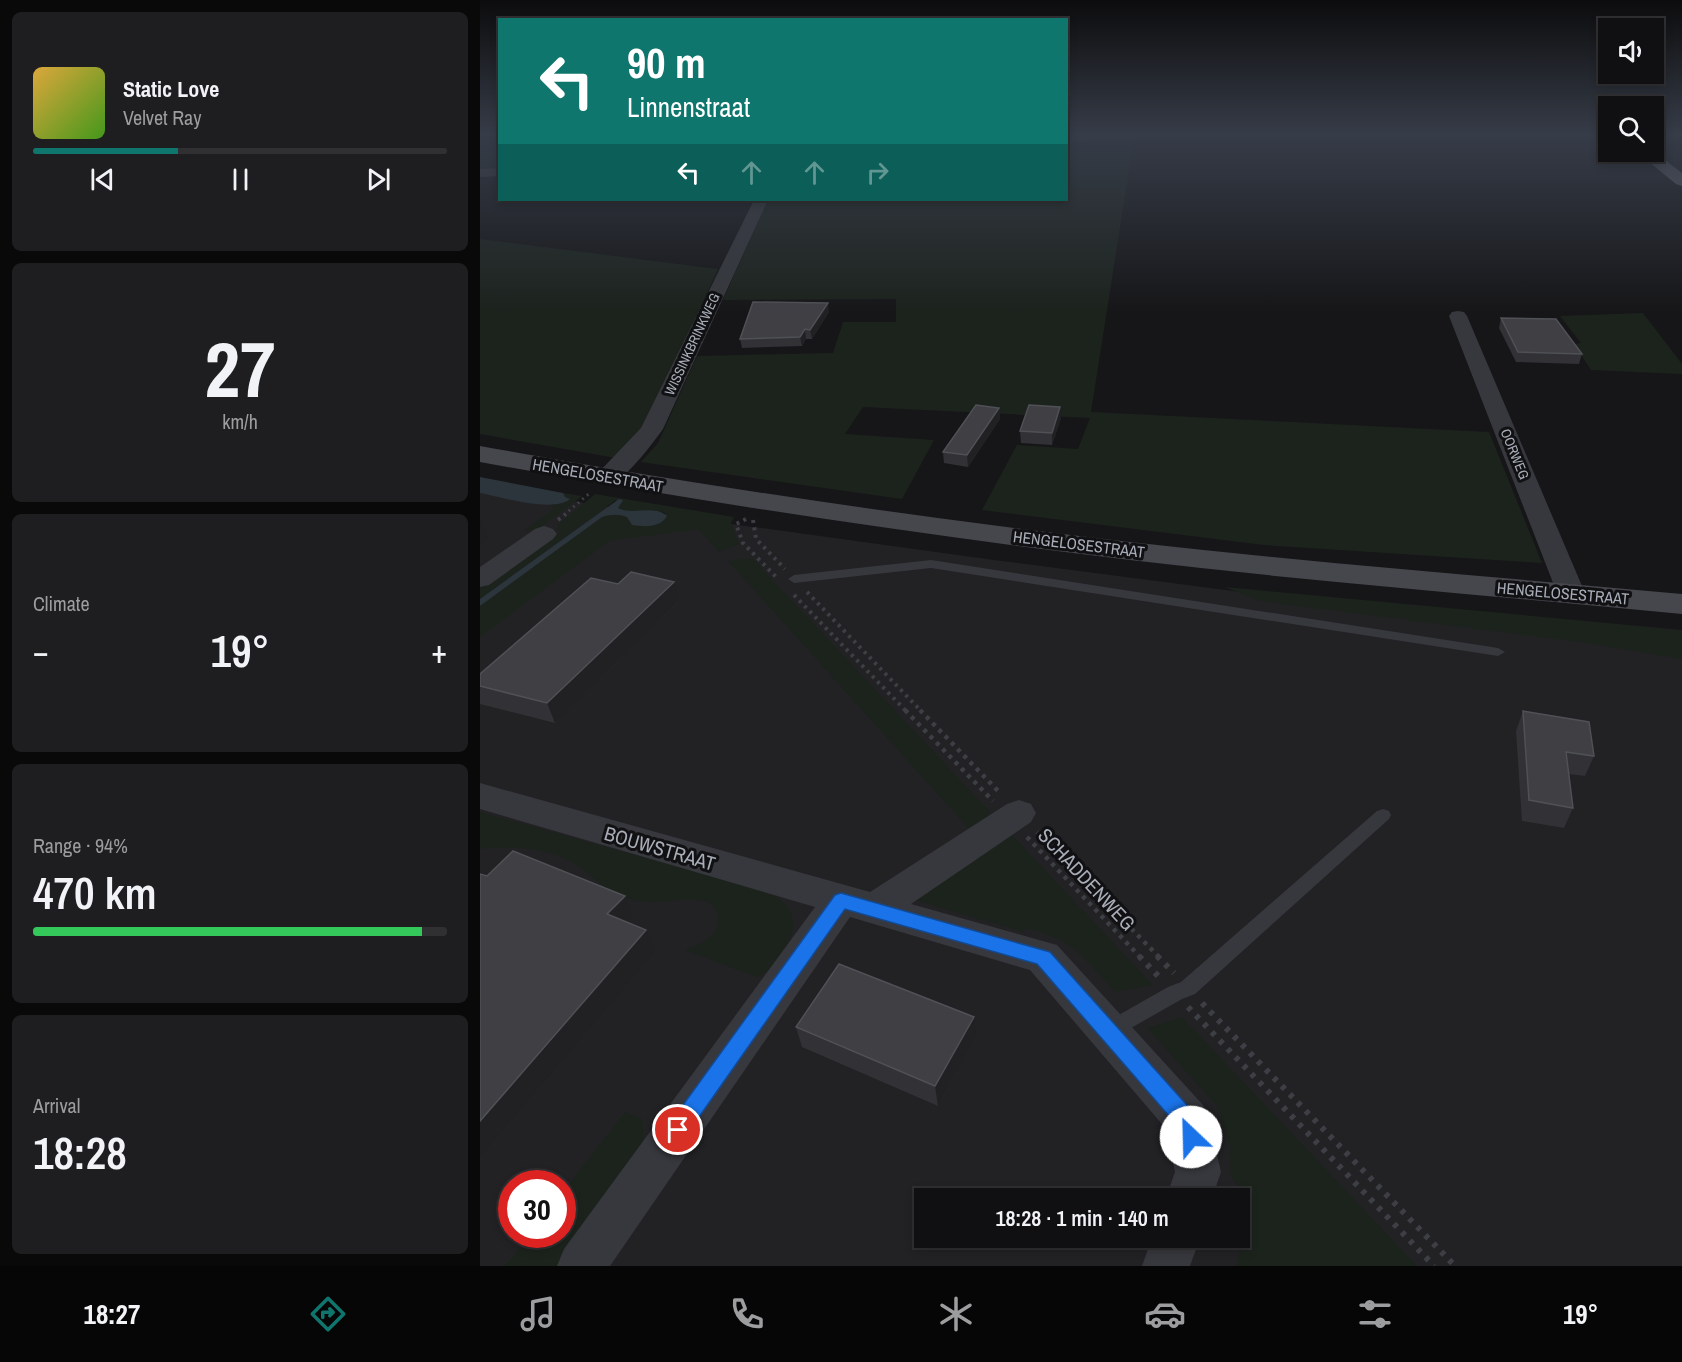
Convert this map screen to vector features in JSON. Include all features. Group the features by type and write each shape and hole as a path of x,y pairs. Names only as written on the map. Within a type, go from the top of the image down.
{"main road":[{"name":"HENGELOSESTRAAT","path":"480,454 600,483 1130,551 1682,604"}],"street":[{"name":"WISSINKBRINKWEG","path":"600,483 642,443 652,429 761,201"},
{"name":"OORWEG","path":"1458,316 1571,593"},
{"path":"480,579 544,534"},
{"name":"BOUWSTRAAT","path":"480,796 1043,957 1187,1120 1198,1172 1192,1188"},
{"path":"581,1266 858,905 1014,816"},
{"path":"1166,1266 1172,1248"}],"lane":[{"path":"789,582 931,564 1498,652"},
{"path":"1108,1031 1181,990 1383,815"}],"path":[{"path":"544,534 551,525 581,503 600,483"},
{"name":"SCHADDENWEG","path":"789,582 756,539 752,516 736,524 743,543 789,582 1181,990 1455,1266"},
{"name":"SCHADDENWEG","path":"793,594 1014,816 1181,990 1434,1266"}],"shaded area":[{"path":"1068,194 1125,194 1091,412 1489,432 1542,563 1264,545 982,510 1017,445 1078,449 1090,418 863,407 845,434 934,440 902,499 641,462 658,443 697,356 833,353 843,322 896,322 896,299 723,300 768,201 1068,201"},
{"path":"480,239 718,269 643,434 616,458 480,434"},
{"path":"1643,313 1682,364 1682,374 1591,370 1574,344 1581,343 1560,316"},
{"path":"480,477 563,493 570,499 552,505 480,493"},
{"path":"480,484 601,506 994,560 1682,649 1682,1266 480,1266"},
{"path":"563,493 582,496 537,530 523,531 551,511 553,504 568,498 564,497"},
{"path":"595,494 734,517 731,523 739,544 719,552 698,529 609,541 480,637 480,606 602,517 621,515 628,517 632,525 647,526 658,521 665,513 624,511 618,509 616,500 480,599 480,588 560,532 556,529 559,524"},
{"path":"619,499 623,500 618,508 630,511 650,510 667,516 656,525 647,526 632,525 627,517 621,515 602,517 480,606 480,599"},
{"path":"752,558 990,812 986,818 969,829 728,561"},
{"path":"1225,587 1682,630 1682,659 1587,643 1259,601"},
{"path":"480,812 771,893 787,907 791,914 793,929 790,937 773,965 757,977 685,950 703,942 715,929 718,916 711,904 694,900 650,902 629,899 608,889 579,867 556,855 531,849 480,849"},
{"path":"1012,835 1153,985 1115,992 1076,951 1056,938 1026,928 1024,932 907,898"},
{"path":"1182,1017 1417,1266 1236,1266 1241,1248 1250,1248 1250,1188 1239,1188 1230,1176 1229,1142 1216,1105 1147,1028"},
{"path":"625,1112 643,1120 644,1152 576,1243 576,1175"},
{"path":"520,1248 572,1248 559,1266 505,1266"}],"building":[{"path":"753,302 828,303 810,330 805,329 800,337 740,339"},
{"path":"1501,318 1556,319 1582,354 1518,352"},
{"path":"976,405 999,408 967,455 943,452"},
{"path":"1029,405 1060,407 1052,433 1020,431"},
{"path":"631,572 674,582 547,703 480,686 480,674 591,578 618,584"},
{"path":"1523,711 1589,722 1594,756 1566,752 1573,808 1529,800"},
{"path":"513,851 625,896 607,914 646,930 480,1121 480,874 487,876"},
{"path":"839,964 974,1017 935,1086 796,1027"}],"route":[{"path":"678,1130 841,901 1043,957 1187,1120 1191,1137"}]}
